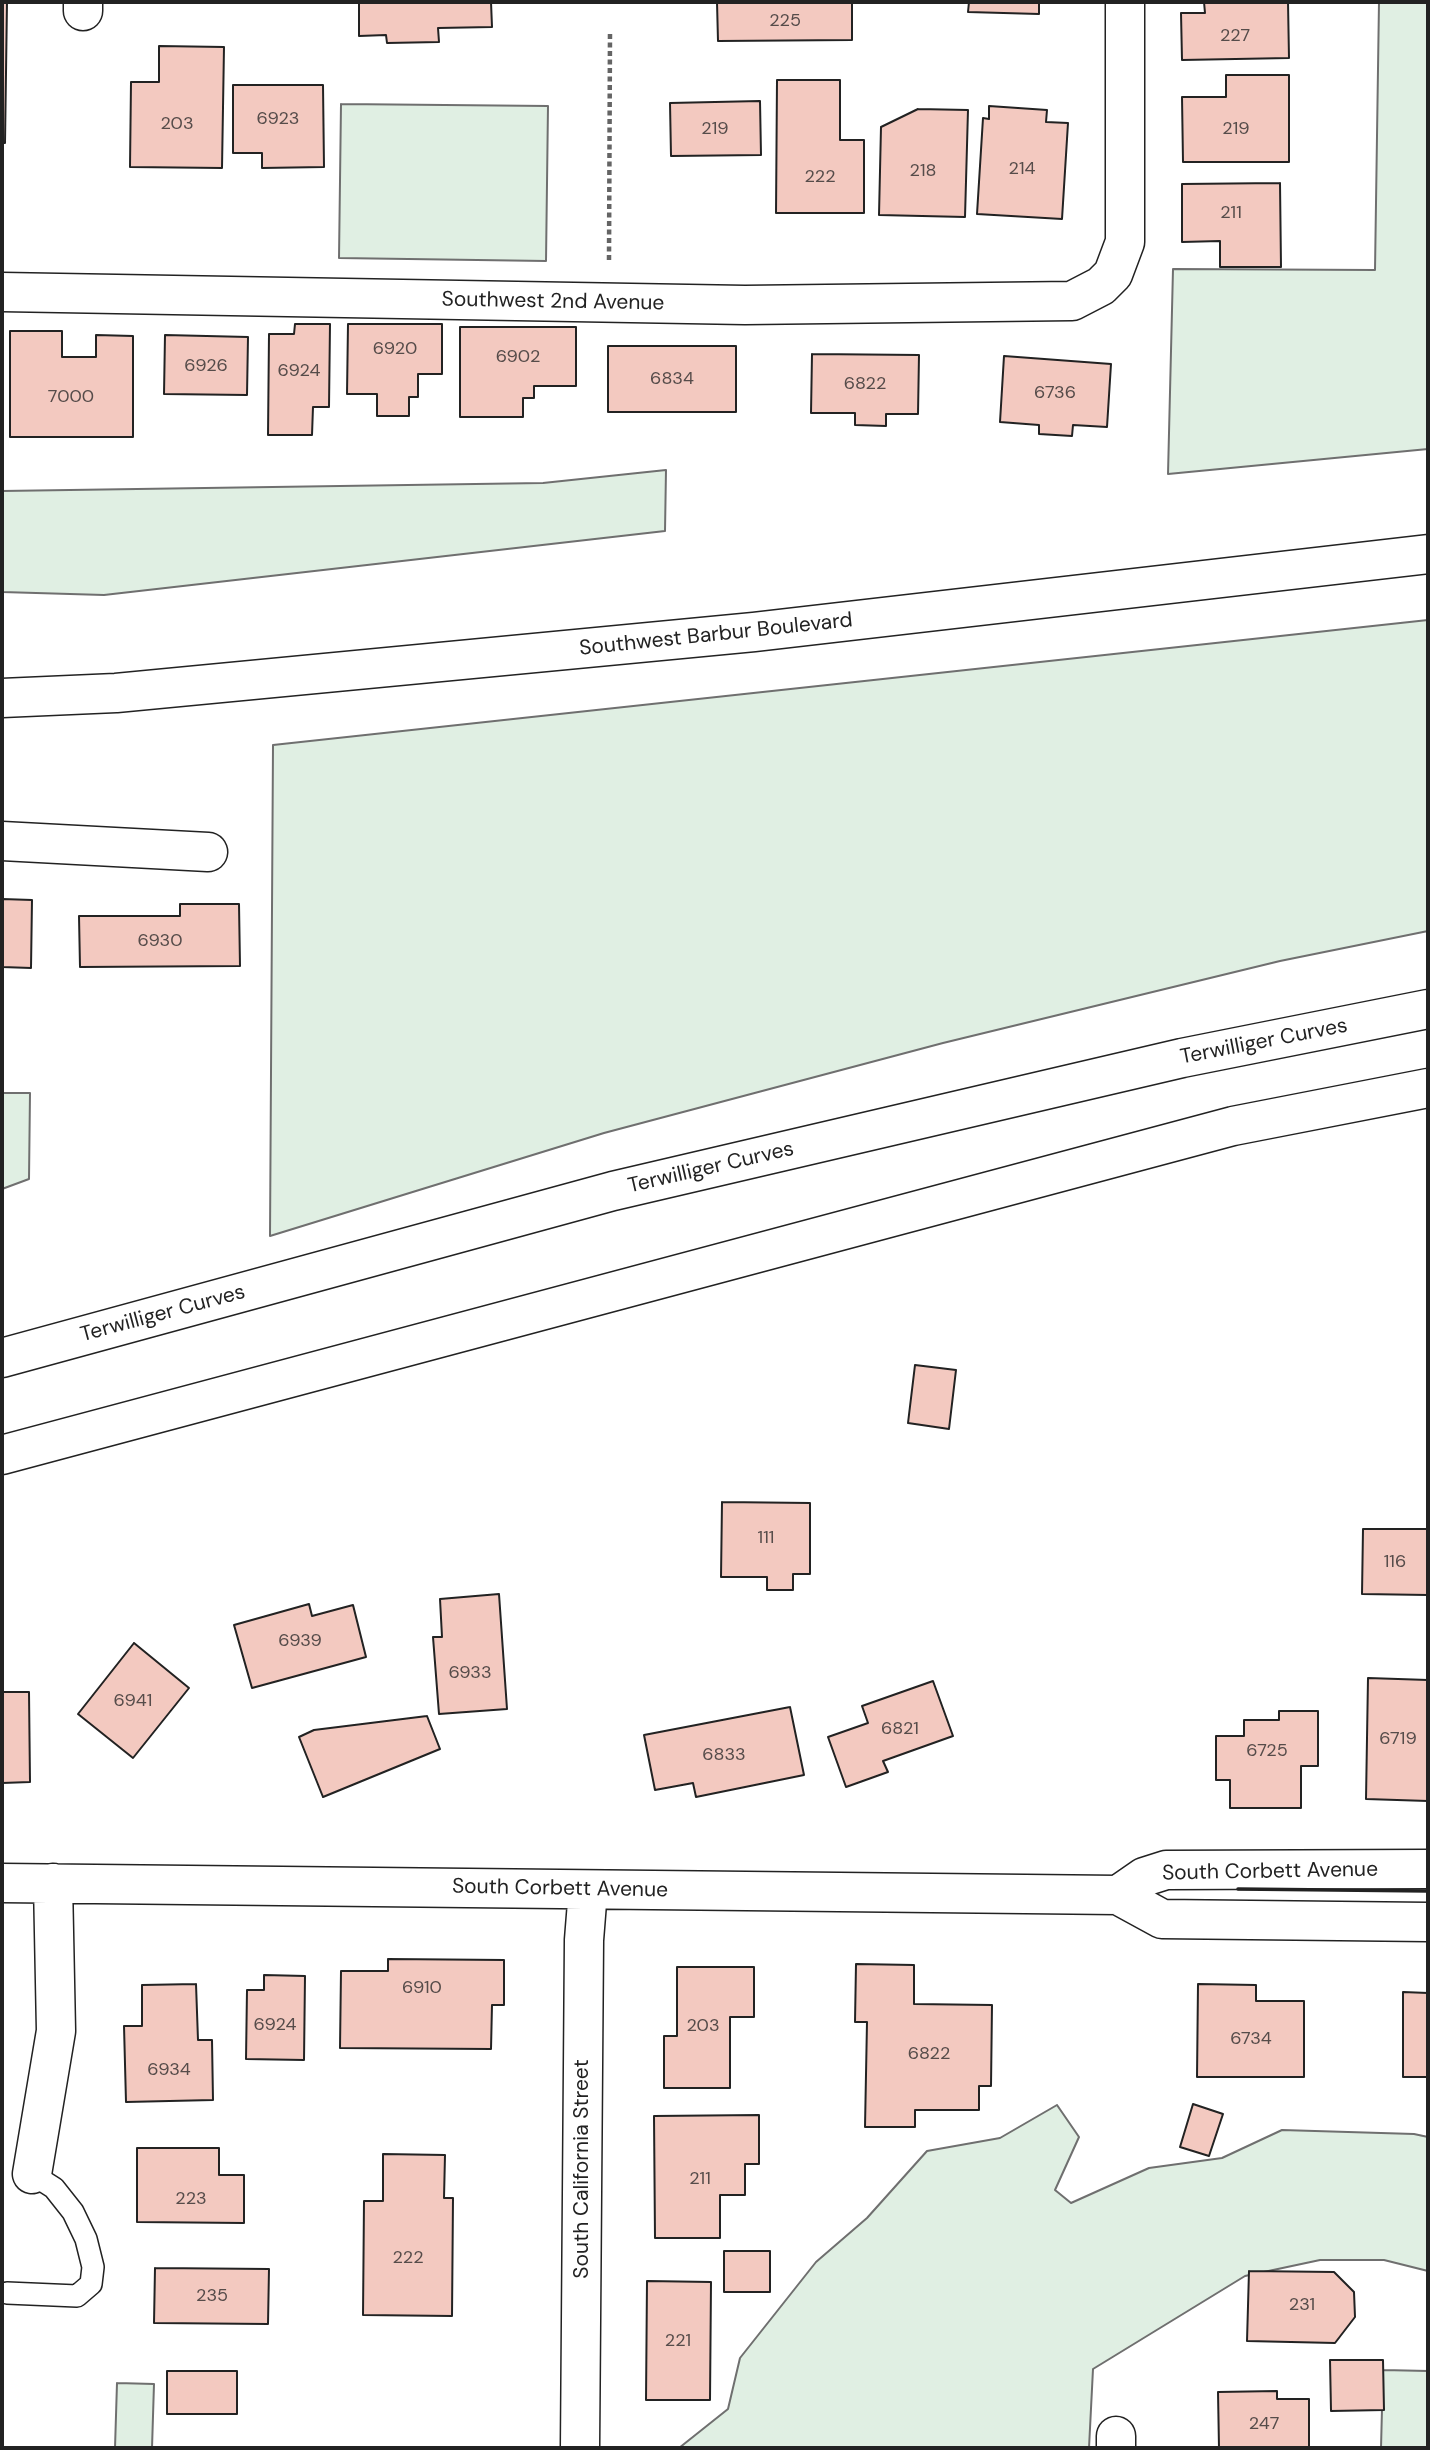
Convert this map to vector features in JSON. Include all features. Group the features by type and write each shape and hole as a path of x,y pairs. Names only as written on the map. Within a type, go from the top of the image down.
{"main road":[{"name":"Southwest 2nd Avenue","path":"2,292 608,303 1072,301 1101,286 1120,261 1125,242 1125,2"},
{"name":"Southwest Barbur Boulevard","path":"2,698 116,693 740,634 1428,554"},
{"path":"2,841 208,852"},
{"name":"Terwilliger Curves","path":"2,1358 613,1191 1182,1058 1428,1009"},
{"path":"2,1455 1233,1126 1428,1088"},
{"name":"South Corbett Avenue","path":"1118,1895 1144,1877 1166,1870 1428,1869"},
{"name":"South Corbett Avenue","path":"2,1883 1118,1895 1162,1919 1428,1922"},
{"path":"32,2174 55,2031 53,1884"},
{"name":"South California Street","path":"580,2448 584,1940 588,1890"}],"lane":[{"path":"7,2293 77,2296 91,2284 93,2267 86,2239 74,2212 54,2188 32,2174"}],"path":[{"path":"608,303 610,33"}],"green space":[{"path":"1379,2 1428,2 1428,449 1168,474 1173,269 1375,270"},
{"path":"341,104 548,106 546,261 339,258"},
{"path":"666,470 665,531 104,595 2,592 2,491 543,483"},
{"path":"1428,620 1428,931 1280,961 943,1043 604,1133 270,1236 273,745"},
{"path":"2,1093 30,1093 29,1179 2,1189"},
{"path":"1057,2105 1079,2137 1055,2190 1071,2203 1149,2168 1222,2158 1282,2130 1414,2134 1428,2137 1428,2271 1384,2260 1320,2260 1245,2276 1093,2369 1089,2448 679,2448 728,2409 740,2358 816,2262 867,2218 927,2151 1000,2138"},
{"path":"1383,2370 1428,2371 1428,2448 1381,2448"},
{"path":"117,2383 154,2384 152,2448 115,2448"}],"building":[{"path":"2,2 7,2 5,143 2,143"},
{"path":"359,2 491,2 492,27 438,28 439,42 387,43 386,35 359,36"},
{"path":"717,2 852,2 852,40 718,41"},
{"path":"969,2 1039,2 1039,14 968,12"},
{"path":"1204,2 1288,2 1289,58 1182,60 1181,13 1205,13"},
{"path":"159,46 224,47 222,168 130,167 131,82 159,82"},
{"path":"1226,75 1289,75 1289,162 1183,162 1182,97 1226,97"},
{"path":"777,80 840,80 840,140 864,140 864,213 776,213"},
{"path":"233,85 323,85 324,167 262,168 262,153 233,153"},
{"path":"760,101 761,155 671,156 670,103"},
{"path":"989,106 1047,110 1046,122 1068,123 1062,219 977,214 983,118 989,119"},
{"path":"918,109 968,110 965,217 879,215 881,127"},
{"path":"1280,183 1281,267 1220,267 1220,241 1182,242 1182,184"},
{"path":"295,324 330,324 329,407 313,407 312,435 268,435 269,334 294,334"},
{"path":"348,324 442,324 442,374 418,374 418,397 409,397 409,416 377,416 377,394 347,394"},
{"path":"460,327 576,327 576,386 534,386 534,398 523,398 523,417 460,417"},
{"path":"10,331 62,331 62,357 96,357 96,335 133,336 133,437 10,437"},
{"path":"165,335 248,337 247,395 164,394"},
{"path":"608,346 736,346 736,412 608,412"},
{"path":"812,354 919,355 918,414 886,414 886,426 855,425 855,413 811,413"},
{"path":"1004,356 1111,364 1107,427 1073,425 1072,436 1039,434 1039,425 1000,422"},
{"path":"2,899 32,900 31,968 2,967"},
{"path":"180,904 239,904 240,966 80,967 79,916 180,916"},
{"path":"915,1365 956,1370 949,1429 908,1423"},
{"path":"722,1502 810,1503 810,1574 793,1574 793,1590 767,1590 767,1577 721,1577"},
{"path":"1363,1529 1428,1529 1428,1595 1362,1594"},
{"path":"499,1594 507,1709 439,1714 433,1637 442,1637 440,1599"},
{"path":"309,1604 312,1616 353,1605 366,1657 252,1688 234,1625"},
{"path":"134,1643 189,1688 133,1758 78,1714"},
{"path":"1368,1678 1428,1680 1428,1801 1366,1799"},
{"path":"933,1681 953,1736 883,1761 888,1772 846,1787 828,1737 868,1723 862,1706"},
{"path":"2,1692 29,1692 30,1782 2,1783"},
{"path":"790,1707 804,1775 696,1797 693,1783 655,1790 644,1735"},
{"path":"1279,1711 1318,1711 1318,1766 1301,1766 1301,1808 1230,1808 1230,1780 1216,1780 1216,1736 1244,1736 1244,1720 1279,1720"},
{"path":"427,1716 440,1749 323,1797 299,1737 314,1730"},
{"path":"388,1959 504,1960 504,2005 492,2005 491,2049 340,2048 341,1971 388,1971"},
{"path":"856,1964 914,1965 914,2004 992,2005 991,2086 979,2086 979,2110 915,2110 915,2127 865,2127 867,2022 855,2022"},
{"path":"677,1967 754,1967 754,2017 730,2017 730,2088 664,2088 664,2036 677,2036"},
{"path":"264,1975 305,1976 304,2060 246,2059 247,1990 264,1990"},
{"path":"196,1984 198,2040 212,2040 213,2100 126,2102 124,2026 142,2026 142,1985"},
{"path":"1198,1984 1256,1985 1256,2001 1304,2001 1304,2077 1197,2077"},
{"path":"1403,1992 1428,1993 1428,2077 1403,2077"},
{"path":"1193,2104 1223,2114 1209,2156 1180,2147"},
{"path":"759,2115 759,2164 745,2164 745,2195 720,2195 720,2238 655,2238 654,2116"},
{"path":"137,2148 219,2148 219,2175 244,2175 244,2223 137,2222"},
{"path":"383,2154 445,2155 444,2198 453,2198 452,2316 363,2315 364,2201 383,2201"},
{"path":"724,2251 770,2251 770,2292 724,2292"},
{"path":"155,2268 269,2269 268,2324 154,2323"},
{"path":"1249,2271 1334,2272 1354,2292 1355,2317 1335,2343 1247,2341"},
{"path":"647,2281 711,2282 710,2400 646,2400"},
{"path":"1330,2360 1383,2360 1384,2410 1331,2411"},
{"path":"167,2371 237,2371 237,2414 167,2414"},
{"path":"1277,2391 1277,2399 1309,2399 1309,2448 1219,2448 1218,2392"}],"wall":[{"path":"1238,1889 1428,1891"}]}
